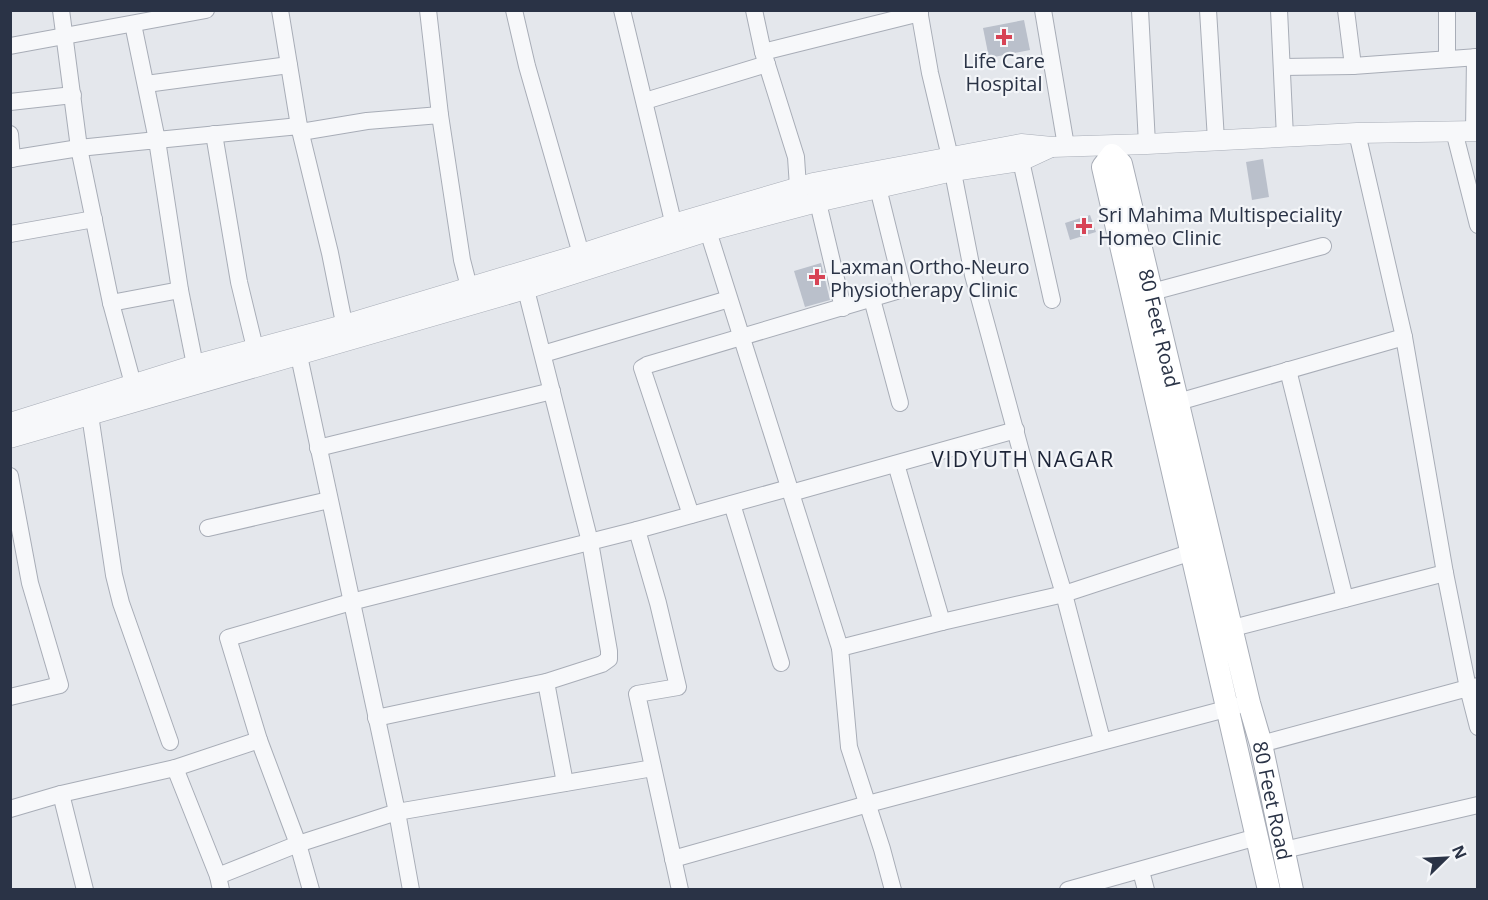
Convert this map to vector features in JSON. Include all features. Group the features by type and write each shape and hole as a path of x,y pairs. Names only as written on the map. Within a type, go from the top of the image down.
{"main road":[{"name":"80 Feet Road","path":"1269,890 1103,167 1111,150 1121,164 1250,703 1262,744 1292,890"}],"street":[{"path":"61,10 79,148 111,303 135,394"},
{"path":"10,46 206,10"},
{"path":"280,10 300,129 330,253 346,333"},
{"path":"428,10 440,115 462,260 469,287"},
{"path":"514,10 527,66 581,254"},
{"path":"622,10 676,232"},
{"path":"754,10 765,58 796,157 810,191 843,308"},
{"path":"1043,10 1059,146"},
{"path":"1140,10 1147,144"},
{"path":"1208,10 1216,140"},
{"path":"1279,10 1285,136"},
{"path":"1346,10 1353,66"},
{"path":"1447,10 1447,58"},
{"path":"645,101 765,58 919,12 973,275 1064,594 1102,740"},
{"path":"133,24 157,140 180,290 195,365"},
{"path":"1282,67 1353,66 1476,57 1468,131 1478,225"},
{"path":"146,84 289,65"},
{"path":"10,102 72,95"},
{"path":"10,135 11,159 79,148 214,134 300,129 440,115"},
{"path":"346,333 469,287 523,281 581,254 676,232 708,231 810,191 878,188 1021,144 1111,150 1147,144 1285,136 1468,131"},
{"path":"1357,133 1404,337 1445,573 1473,687 1478,727"},
{"path":"214,134 238,282 255,348"},
{"path":"11,426 135,394 523,281 810,191 952,164 1021,161 1059,146"},
{"path":"1021,161 1052,300"},
{"path":"691,515 642,368 901,290 904,287 878,188"},
{"path":"10,234 93,219"},
{"path":"708,231 840,648 849,747 893,890"},
{"path":"1152,292 1323,246"},
{"path":"376,718 546,682 602,664 609,659 590,542 523,281"},
{"path":"111,303 180,290"},
{"path":"543,354 729,299"},
{"path":"872,299 900,403"},
{"path":"1178,402 1404,337"},
{"path":"11,426 90,415 195,365 255,348 297,347"},
{"path":"297,347 411,890"},
{"path":"1288,370 1345,599"},
{"path":"318,448 552,391"},
{"path":"90,415 107,541 114,575 121,603 170,742"},
{"path":"311,890 298,844 259,740 228,638 351,602 896,464 1016,430"},
{"path":"896,464 942,622"},
{"path":"10,476 30,583 60,685 10,697"},
{"path":"208,528 329,500"},
{"path":"732,504 781,663"},
{"path":"637,530 658,603 678,687 636,694 680,890"},
{"path":"840,648 1064,594 1192,552"},
{"path":"1233,628 1445,573"},
{"path":"546,682 565,783"},
{"path":"1262,744 1473,687"},
{"path":"673,859 1102,740 1250,703"},
{"path":"10,808 175,768 259,740"},
{"path":"175,768 220,883 298,844 396,812 653,768"},
{"path":"61,794 85,890"},
{"path":"1284,850 1478,805"},
{"path":"1068,890 1257,837"},
{"path":"1141,871 1146,890"}],"building":[{"path":"1024,20 1030,50 989,58 983,28"},
{"path":"1263,159 1269,197 1252,200 1246,162"},
{"path":"1090,215 1096,232 1070,240 1065,223"},
{"path":"821,263 830,300 805,307 794,271"}],"place":[{"name":"Life Care Hospital","path":"1004,37"},
{"name":"Sri Mahima Multispeciality Homeo Clinic","path":"1084,226"},
{"name":"Laxman Ortho-Neuro Physiotherapy Clinic","path":"817,277"}],"district":[{"name":"VIDYUTH NAGAR","path":"1023,459"}]}
